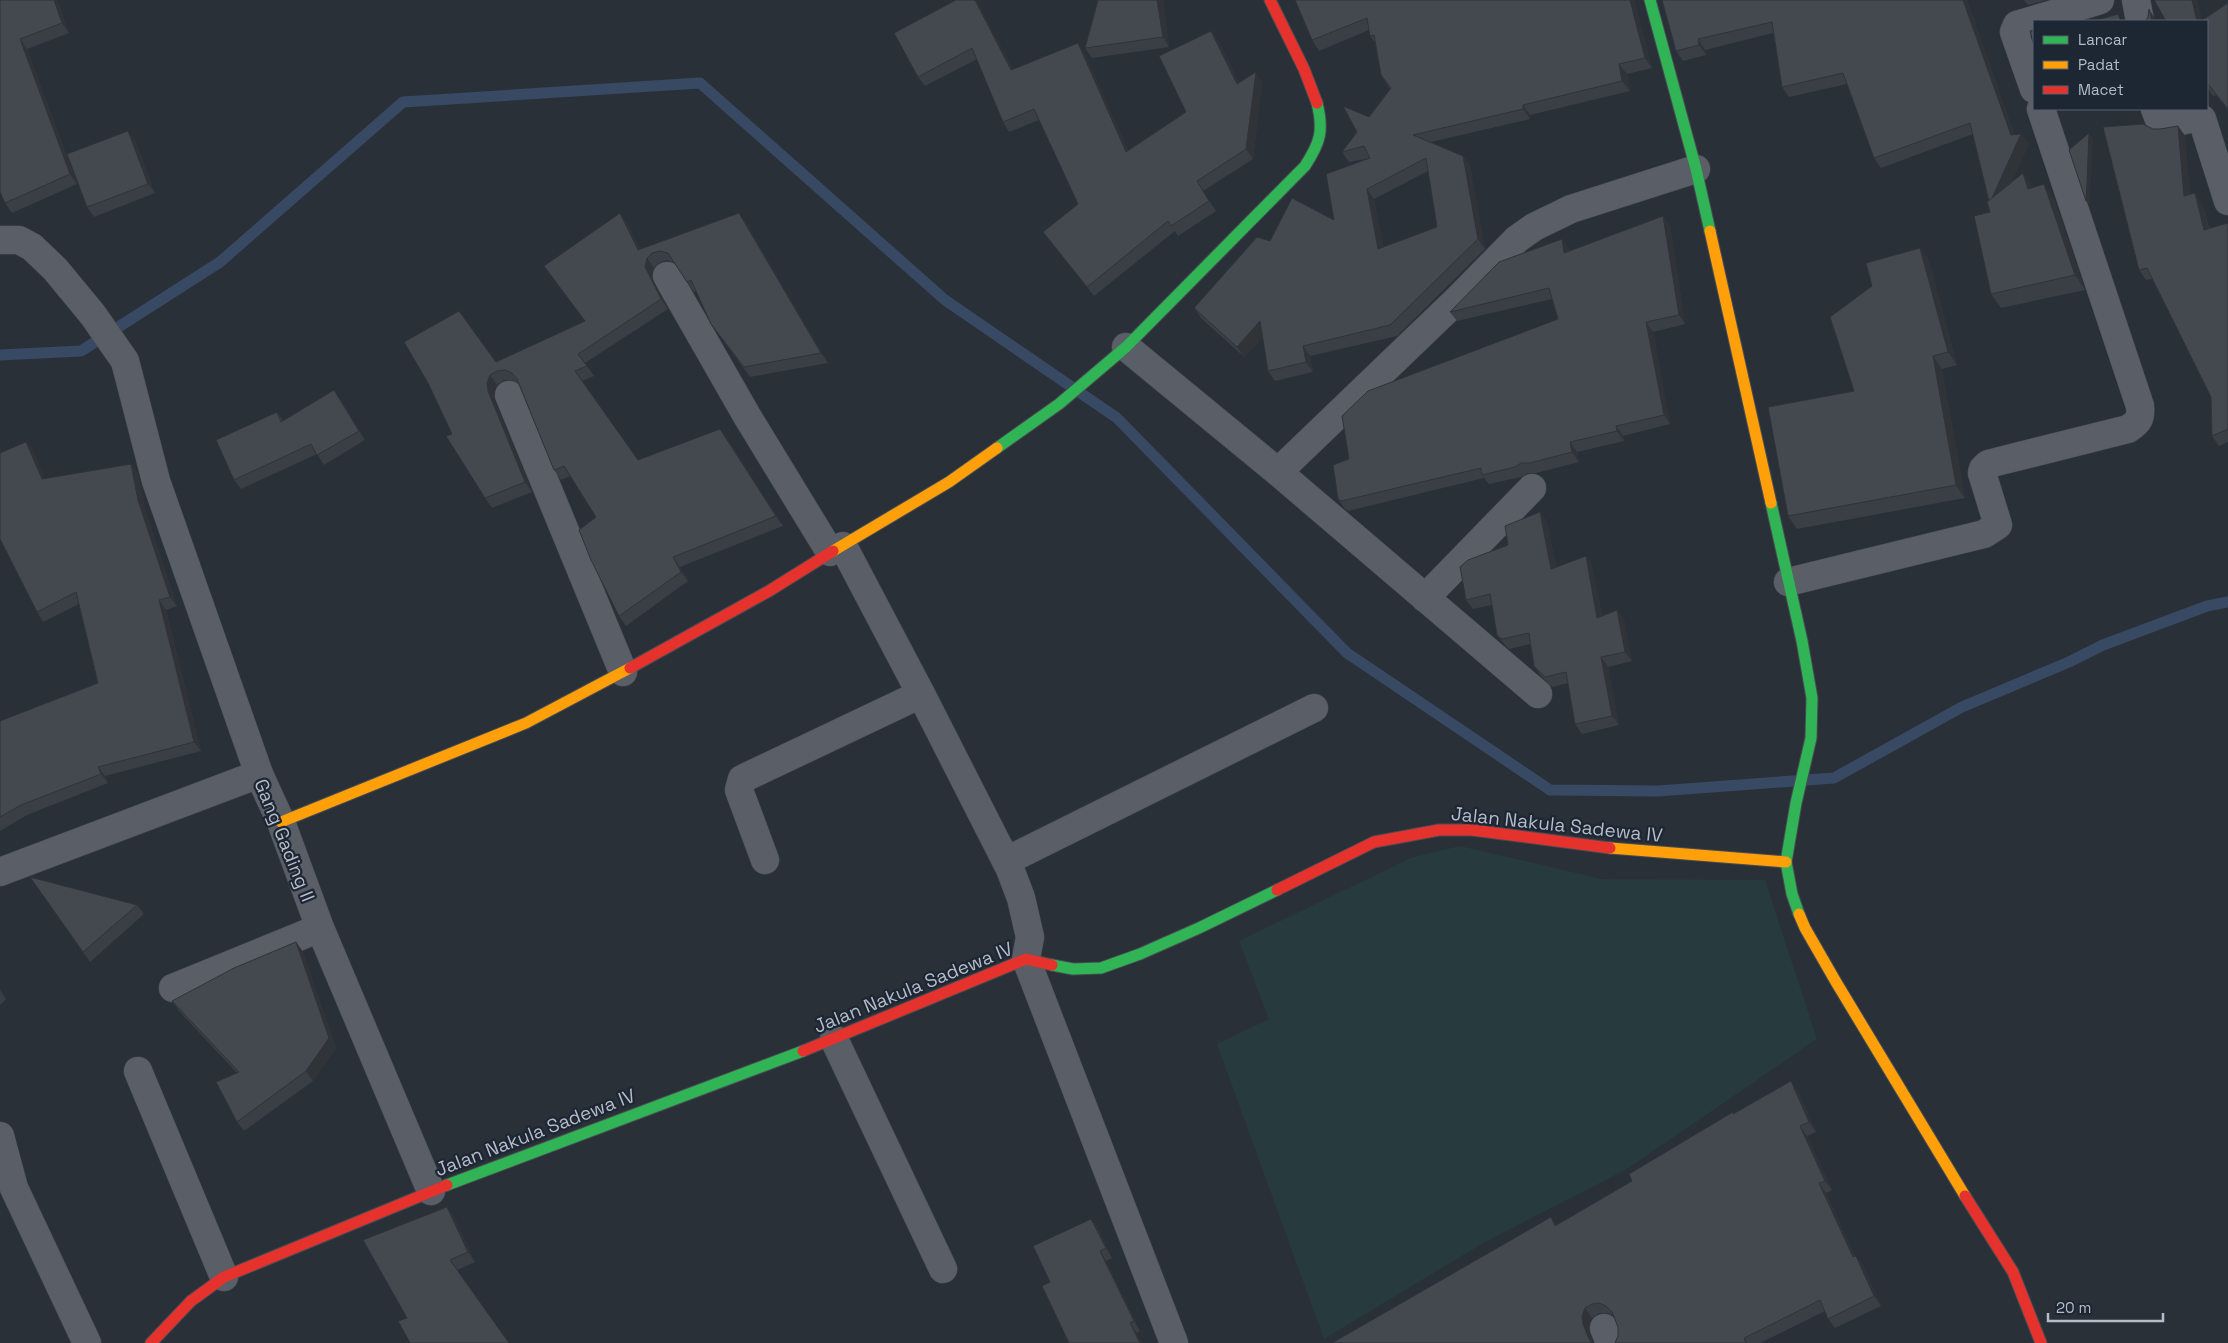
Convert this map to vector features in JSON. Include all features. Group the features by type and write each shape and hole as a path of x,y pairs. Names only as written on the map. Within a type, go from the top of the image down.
{"street":[{"path":"281,822 526,723 622,672 769,591 949,482 1059,404 1126,346 1305,166 1320,142 1322,123 1318,99 1270,0"},
{"path":"1650,0 1696,169 1802,641 1812,698 1811,738 1796,803 1786,862 1792,894 1805,928 1972,1208 2013,1272 2041,1343"},
{"path":"2034,20 2100,0"},
{"path":"2136,0 2140,20"},
{"path":"2033,20 2017,25 2014,32 2033,86"},
{"path":"1788,582 1984,534 1998,524 1982,474 1983,469 1988,464 2128,429 2137,423 2140,417 2140,406 2041,110"},
{"path":"2155,110 2161,124 2198,117 2202,119 2228,201"},
{"path":"1278,472 1458,299 1517,239 1534,227 1571,209 1696,169"},
{"name":"Gang Gading II","path":"0,240 19,240 32,247 55,270 93,315 126,360 156,481 259,774 281,822 320,928 431,1191"},
{"path":"666,276 747,416 836,549 921,694 1006,861 1021,898 1030,938 1026,959 1174,1343"},
{"path":"1126,346 1278,472 1538,694"},
{"path":"509,395 622,672"},
{"path":"1425,598 1532,488"},
{"path":"764,860 739,790 742,779 921,694"},
{"path":"1006,861 1314,708"},
{"path":"0,872 259,774"},
{"name":"Jalan Nakula Sadewa IV","path":"151,1343 191,1301 224,1277 431,1191 654,1105 834,1039 1026,959 1073,969 1101,968 1198,928 1374,842 1439,830 1472,830 1583,846 1786,862"},
{"path":"173,988 320,928"},
{"path":"834,1039 943,1269"},
{"path":"138,1071 224,1277"},
{"path":"0,1136 14,1188 87,1343"}],"green space":[{"path":"1460,846 1602,879 1765,880 1817,1039 1627,1169 1485,1242 1324,1339 1217,1044 1269,1019 1239,941 1413,857"}],"building":[{"path":"0,0 54,0 62,23 20,39 70,174 5,203 0,192"},
{"path":"956,0 975,0 1011,70 1078,43 1126,152 1186,112 1159,56 1211,31 1237,84 1256,72 1246,149 1197,181 1209,201 1171,226 1168,221 1087,287 1043,232 1078,204 1034,109 1003,122 972,48 918,77 894,33"},
{"path":"1098,0 1157,0 1163,37 1085,48"},
{"path":"1295,0 1630,0 1645,58 1619,64 1622,81 1523,105 1523,109 1413,135 1463,156 1478,239 1390,325 1303,346 1306,362 1268,371 1260,321 1237,347 1194,308 1257,237 1270,241 1292,198 1334,220 1326,174 1370,158 1364,146 1342,152 1357,132 1343,106 1369,117 1391,88 1381,75 1374,35 1370,36 1367,18 1312,40","holes":["1426,158 1437,227 1378,249 1367,189"]},
{"path":"1662,0 1963,0 2011,135 2021,134 1992,198 1989,201 1970,123 1874,158 1843,73 1782,87 1772,22 1698,39 1699,45 1676,51"},
{"path":"2154,0 2192,0 2197,20 2165,20"},
{"path":"2228,3 2228,109 2208,84 2208,20 2202,20"},
{"path":"2149,9 2152,20 2146,20"},
{"path":"2118,14 2121,20 2097,20"},
{"path":"2033,30 2033,42 2030,31"},
{"path":"2143,124 2153,129 2178,126 2184,196 2195,193 2204,230 2228,223 2228,429 2212,436 2211,397 2147,268 2139,270 2103,127"},
{"path":"128,131 148,184 87,207 67,154"},
{"path":"2089,133 2087,184 2086,201 2069,150"},
{"path":"2023,173 2028,189 2044,184 2075,275 1991,294 1974,216 1990,212 1987,202"},
{"path":"620,213 638,250 739,213 821,353 744,367 711,324 691,280 687,282 668,253 660,251 652,253 647,258 645,267 661,299 578,354 587,366 575,371 638,460 720,429 776,516 673,557 681,572 619,616 591,560 579,530 596,517 564,466 554,470 517,379 512,373 505,370 497,371 490,375 487,383 488,391 525,482 485,498 446,436 452,434 428,383 404,342 459,311 496,362 585,321 544,266"},
{"path":"1663,216 1679,315 1646,322 1664,415 1616,426 1617,431 1570,442 1572,452 1530,463 1521,463 1515,467 1482,475 1481,468 1341,501 1338,499 1333,465 1349,459 1342,416 1368,391 1558,319 1549,288 1450,312 1499,262 1562,239 1564,253"},
{"path":"1920,248 1948,352 1933,356 1956,485 1788,516 1768,407 1854,391 1830,317 1872,286 1866,263"},
{"path":"334,390 359,431 317,455 311,444 234,480 216,440 277,412 281,422"},
{"path":"26,442 42,479 131,464 138,500 170,597 159,600 194,742 98,767 101,774 21,805 0,817 0,721 98,683 76,592 37,612 0,539 0,453"},
{"path":"1540,512 1551,569 1586,556 1597,618 1617,610 1625,652 1601,657 1612,716 1575,724 1566,672 1545,677 1534,666 1529,633 1502,639 1497,635 1490,594 1466,600 1460,567 1468,560 1508,545 1505,526"},
{"path":"30,877 137,905 83,952"},
{"path":"296,942 329,1038 306,1071 237,1122 216,1082 239,1072 172,1001 234,968"},
{"path":"1791,1081 1809,1122 1800,1126 1825,1181 1819,1183 1853,1257 1856,1256 1874,1296 1828,1319 1820,1300 1744,1338 1746,1343 1615,1343 1618,1336 1618,1327 1612,1312 1606,1306 1599,1303 1585,1308 1582,1316 1583,1324 1592,1343 1332,1343 1551,1217 1555,1226 1632,1181 1629,1174 1733,1112 1733,1114"},
{"path":"447,1207 468,1252 450,1260 509,1343 410,1343 398,1321 407,1318 363,1240"},
{"path":"1091,1219 1106,1248 1100,1251 1134,1321 1130,1323 1140,1343 1069,1343 1042,1286 1050,1282 1033,1246"}],"waterway":[{"path":"0,355 81,351 220,262 403,102 700,83 945,300 1117,418 1347,653 1550,790 1658,791 1834,778 1962,707 2069,662 2103,645 2207,606 2228,602"}],"traffic: fast":[{"path":"1650,0 1696,169 1710,231"},
{"path":"997,448 1059,404 1126,347 1305,166 1319,136 1320,121 1317,103"},
{"path":"1771,503 1802,641 1812,698 1811,738 1796,803 1786,862 1792,894 1799,914"},
{"path":"1052,965 1073,969 1101,968 1140,954 1199,928 1277,890"},
{"path":"447,1185 803,1051"}],"traffic: slow":[{"path":"1710,231 1771,503"},
{"path":"833,551 949,482 997,448"},
{"path":"281,822 526,723 630,668"},
{"path":"1610,848 1786,862"},
{"path":"1799,914 1836,982 1965,1196"}],"traffic: jam":[{"path":"1270,0 1304,69 1317,103"},
{"path":"630,668 769,591 833,551"},
{"path":"1277,890 1374,842 1439,830 1472,830 1610,848"},
{"path":"803,1051 1026,959 1052,965"},
{"path":"151,1343 191,1301 224,1277 447,1185"},
{"path":"1965,1196 2013,1272 2041,1343"}]}
